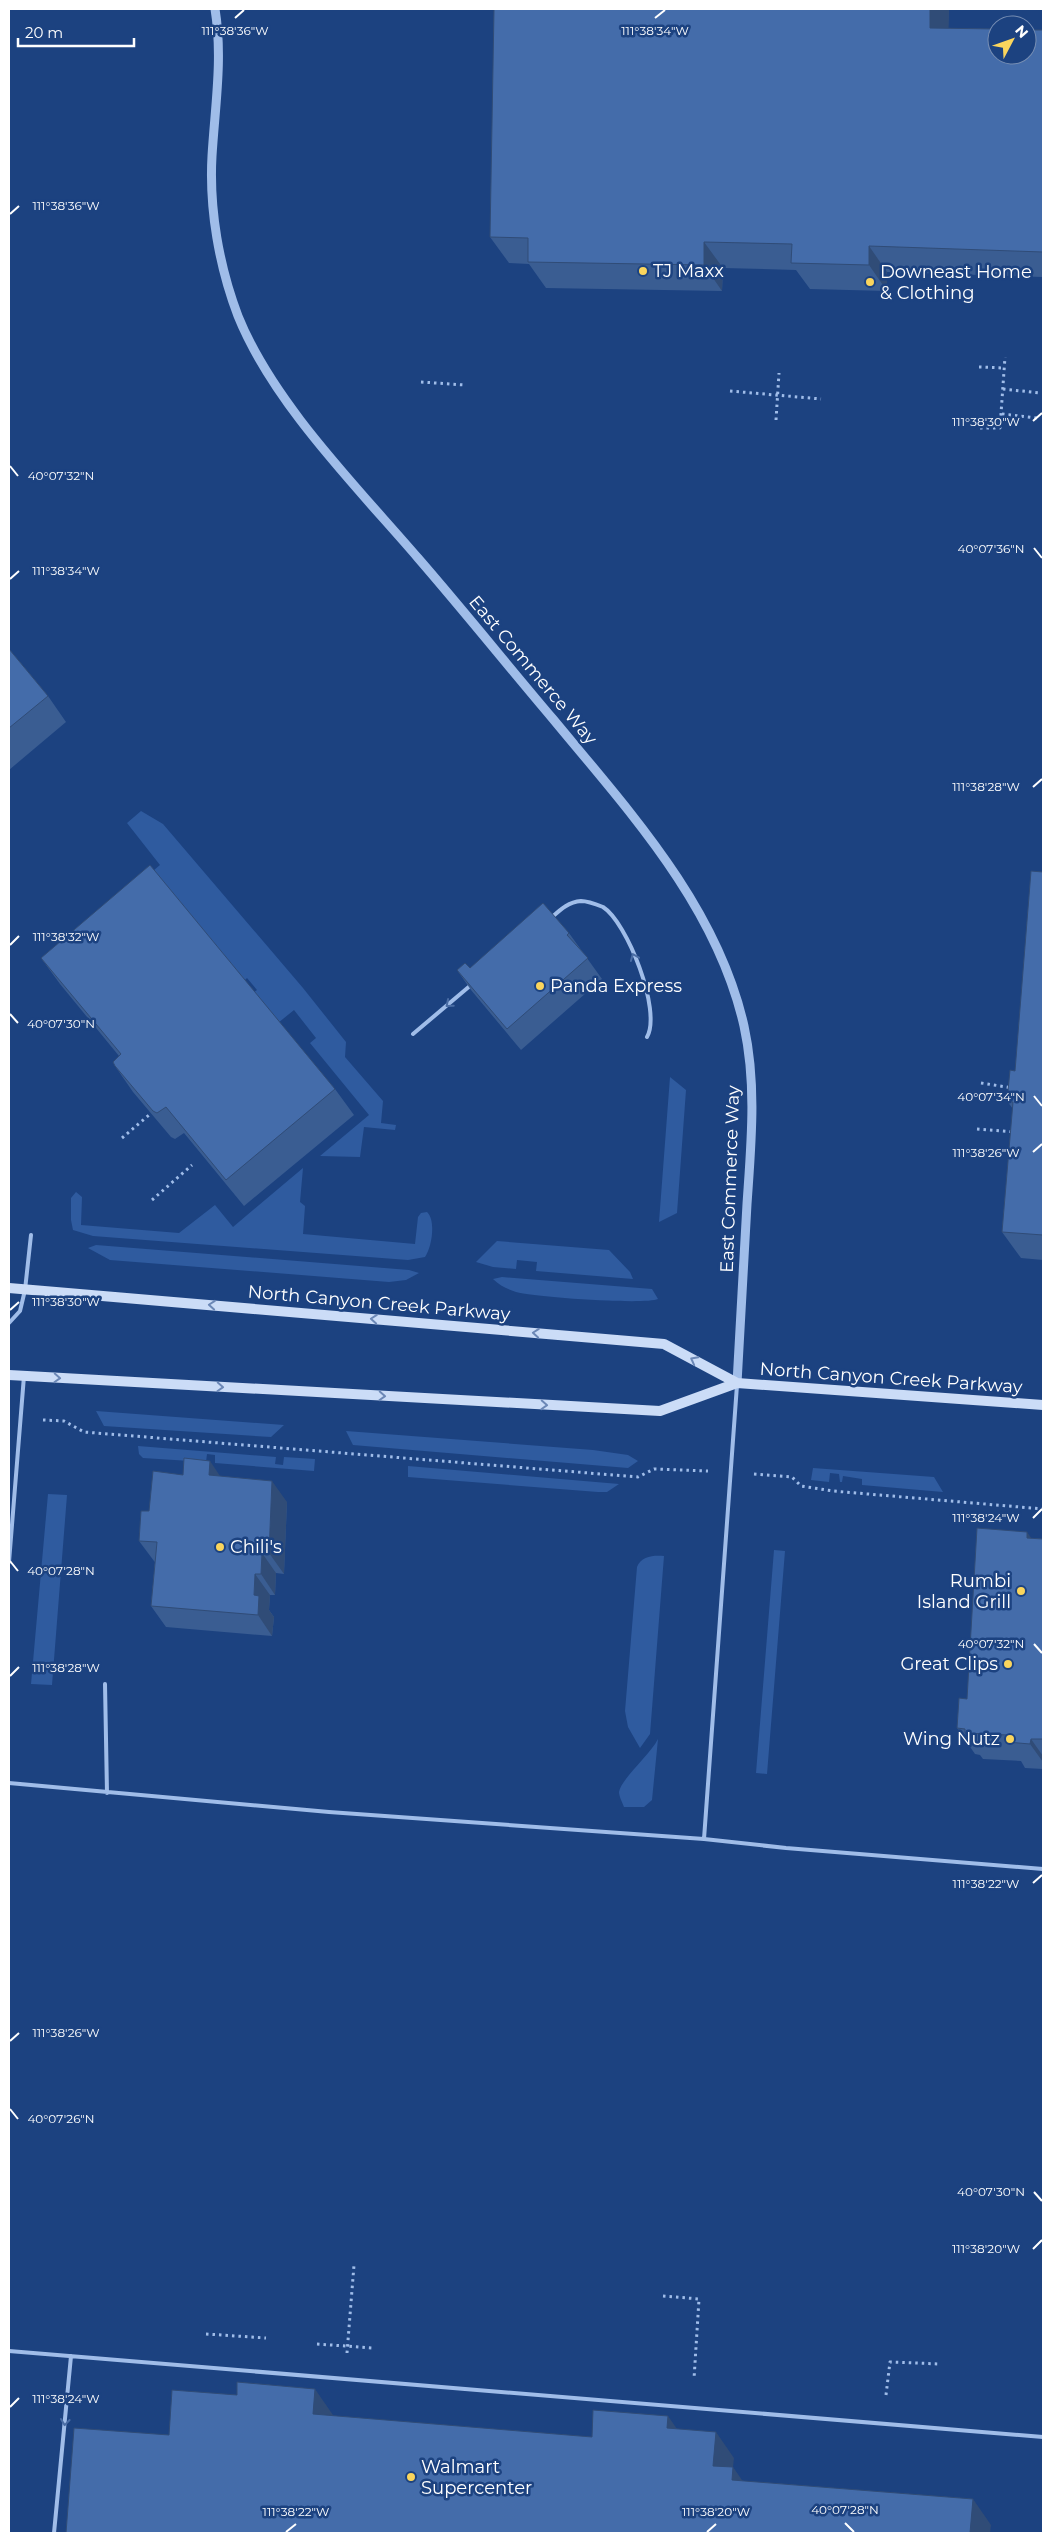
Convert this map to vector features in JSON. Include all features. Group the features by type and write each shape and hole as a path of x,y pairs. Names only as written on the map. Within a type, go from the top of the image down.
{"main road":[{"name":"North Canyon Creek Parkway","path":"9,1288 664,1344 737,1383 1043,1405"},
{"name":"North Canyon Creek Parkway","path":"9,1375 660,1411 737,1383"}],"street":[{"name":"East Commerce Way","path":"215,9 219,34 220,74 212,160 215,215 222,267 238,315 254,350 305,424 457,603 668,860 690,897 728,975 744,1026 753,1111 737,1383"}],"lane":[{"path":"542,925 565,905 582,901 603,908 616,923 628,942 646,988 652,1013 647,1037"},
{"path":"413,1034 474,982"},
{"path":"9,1323 20,1311 25,1290 31,1236"},
{"path":"9,1562 24,1376"},
{"path":"704,1839 737,1383"},
{"path":"105,1684 107,1793"},
{"path":"9,1783 107,1793 704,1839 786,1848 1043,1869"},
{"path":"9,2351 1043,2437"},
{"path":"54,2533 71,2356"}],"path":[{"path":"980,428 1000,428 1005,357"},
{"path":"978,367 1004,368"},
{"path":"776,420 778,373"},
{"path":"421,382 465,385"},
{"path":"1003,389 1040,393"},
{"path":"730,391 821,399"},
{"path":"1002,414 1037,418"},
{"path":"981,1083 1021,1088"},
{"path":"122,1138 149,1115"},
{"path":"977,1129 1017,1132"},
{"path":"152,1200 192,1165"},
{"path":"64,1421 84,1432 638,1478 654,1469"},
{"path":"792,1477 801,1486 825,1490 1043,1509"},
{"path":"347,2353 354,2265"},
{"path":"663,2296 699,2299 694,2379"},
{"path":"206,2334 266,2338"},
{"path":"317,2344 373,2348"},
{"path":"886,2396 890,2362 940,2364"}],"shaded area":[{"path":"141,811 163,824 303,988 346,1042 345,1057 383,1101 381,1123 396,1125 395,1130 364,1127 360,1157 320,1156 369,1115 310,1043 316,1038 294,1010 278,1023 253,993 257,990 247,978 243,982 98,917 160,865 127,823"},
{"path":"670,1077 686,1090 677,1213 659,1222"},
{"path":"303,1168 300,1202 305,1206 303,1234 415,1244 418,1217 421,1213 427,1212 430,1216 432,1234 430,1247 425,1257 408,1260 93,1236 73,1230 71,1198 76,1192 82,1197 81,1225 179,1233 215,1205 233,1227"},
{"path":"497,1241 609,1250 630,1272 633,1279 536,1271 537,1262 517,1260 516,1269 493,1267 476,1262"},
{"path":"96,1245 409,1270 419,1273 406,1280 389,1282 110,1260 88,1248"},
{"path":"502,1277 652,1289 658,1299 649,1301 612,1301 527,1294 516,1292 498,1284 493,1279"},
{"path":"96,1411 284,1425 271,1437 104,1426"},
{"path":"346,1431 593,1450 628,1455 638,1461 628,1468 353,1445"},
{"path":"138,1446 276,1457 275,1464 283,1465 284,1457 315,1459 314,1471 215,1463 215,1455 207,1454 206,1462 143,1458 139,1454"},
{"path":"408,1466 619,1484 607,1492 598,1492 408,1477"},
{"path":"813,1468 934,1477 943,1492 862,1485 862,1479 843,1476 842,1482 840,1482 839,1474 830,1473 829,1482 811,1480"},
{"path":"48,1494 67,1495 52,1685 31,1684"},
{"path":"774,1550 785,1551 767,1774 756,1773"},
{"path":"664,1556 650,1734 640,1748 628,1727 625,1711 637,1567 641,1560 645,1558"},
{"path":"658,1739 652,1800 644,1807 624,1807 619,1794 621,1787"}],"building":[{"path":"494,9 930,9 930,28 987,29 987,65 1037,65 1037,30 1043,30 1043,252 869,246 869,265 791,263 792,244 704,242 704,265 528,262 528,238 490,237"},
{"path":"9,649 48,696 9,728"},
{"path":"150,865 335,1089 226,1180 166,1107 157,1113 153,1111 115,1066 113,1062 121,1054 41,958"},
{"path":"1031,871 1043,872 1043,1235 1002,1232 1013,1102 1007,1101 1010,1070 1015,1071"},
{"name":"Panda Express","path":"543,903 569,933 567,935 588,958 507,1029 457,970 465,963 470,968"},
{"name":"Chili's","path":"184,1458 210,1461 209,1475 272,1481 269,1553 262,1553 261,1574 255,1574 254,1595 259,1596 258,1615 151,1606 157,1542 139,1541 141,1511 149,1511 153,1471 183,1475"},
{"path":"977,1528 1027,1532 1027,1538 1043,1539 1043,1739 1031,1739 1030,1744 1007,1742 1007,1735 965,1733 965,1729 957,1728 959,1698 967,1699"},
{"name":"Walmart Supercenter","path":"237,2382 315,2389 313,2414 592,2437 593,2410 668,2416 667,2428 716,2432 713,2466 733,2467 732,2480 973,2499 970,2533 66,2533 74,2428 169,2435 172,2390 237,2395"}],"place":[{"name":"TJ Maxx","path":"643,271"},
{"name":"Downeast Home & Clothing","path":"870,282"},
{"name":"Panda Express","path":"540,986"},
{"name":"Chili's","path":"220,1547"},
{"name":"Rumbi Island Grill","path":"1021,1591"},
{"name":"Great Clips","path":"1008,1664"},
{"name":"Wing Nutz","path":"1010,1739"},
{"name":"Walmart Supercenter","path":"411,2477"}]}
